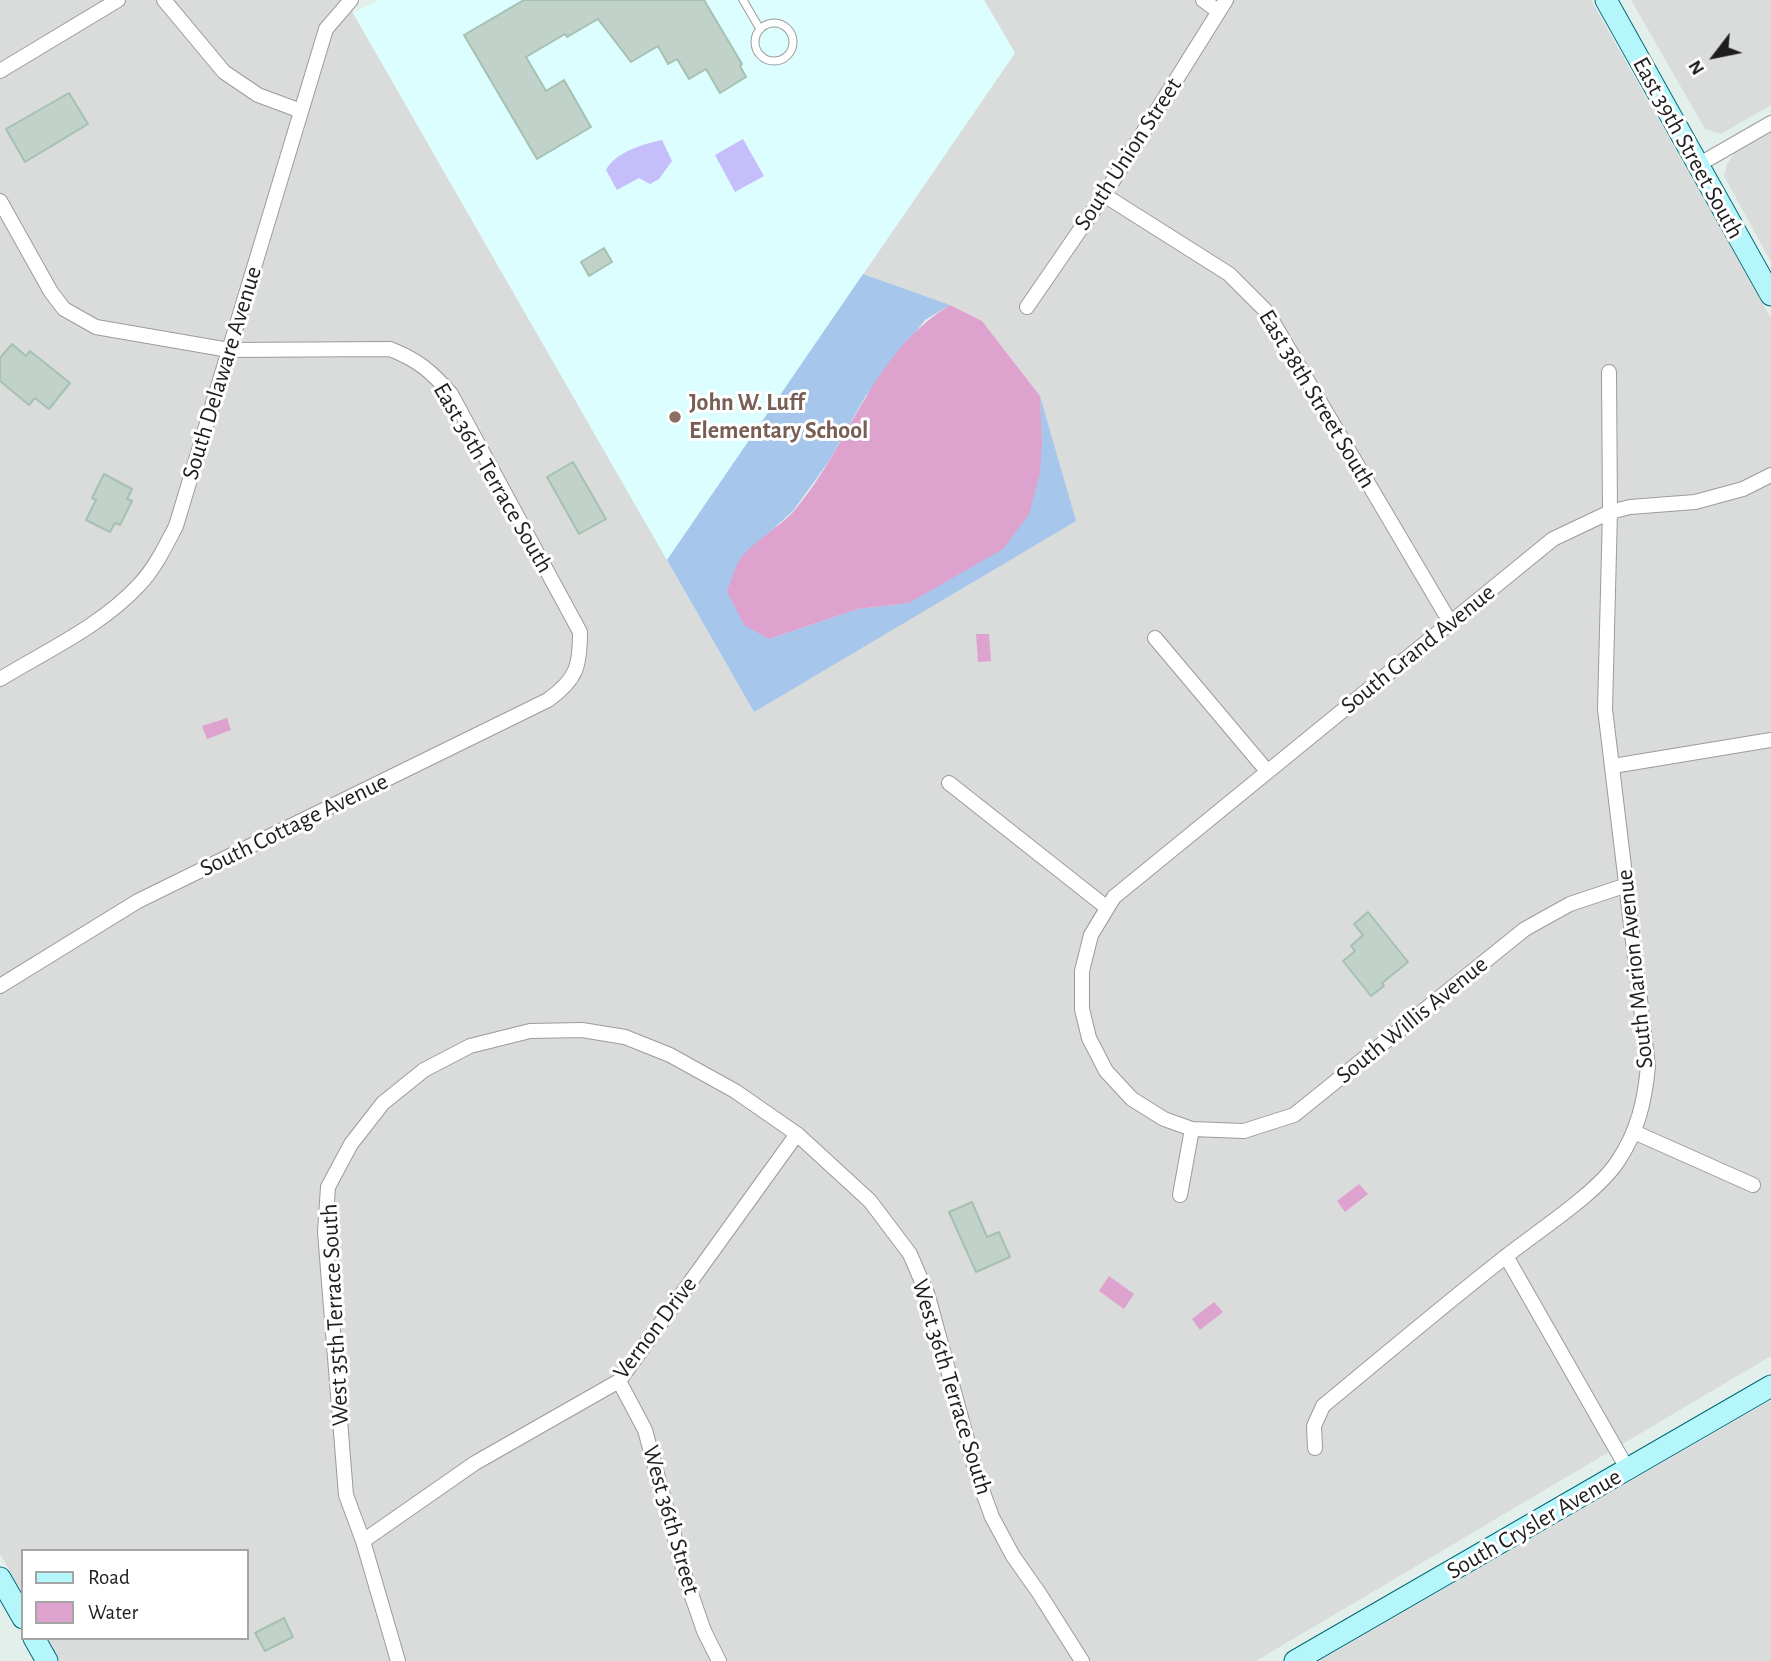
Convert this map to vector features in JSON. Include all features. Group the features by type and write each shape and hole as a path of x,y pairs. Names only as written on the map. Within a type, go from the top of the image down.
{"main road":[{"name":"East 39th Street South","path":"1606,0 1771,295"},
{"name":"South Crysler Avenue","path":"1295,1661 1771,1386"},
{"path":"0,1578 21,1615"},
{"path":"35,1640 47,1661"}],"street":[{"path":"0,71 118,0"},
{"path":"164,0 224,72 258,95 301,111"},
{"name":"South Delaware Avenue","path":"0,679 99,620 138,586 157,562 176,526 326,29 351,0"},
{"path":"1203,0 1222,6"},
{"name":"South Union Street","path":"1027,307 1104,195 1222,6"},
{"path":"1698,165 1771,122"},
{"name":"East 38th Street South","path":"1104,195 1229,274 1267,312 1450,622"},
{"name":"East 36th Terrace South","path":"0,201 51,292 64,309 96,327 229,350 390,349 412,358 433,373 451,394 580,632 580,660"},
{"name":"South Marion Avenue","path":"1315,1448 1314,1426 1323,1406 1601,1182 1618,1162 1634,1132 1645,1100 1648,1066 1605,709 1610,512 1609,373"},
{"name":"South Grand Avenue","path":"1106,907 1114,897 1553,539 1610,512 1630,507 1695,502 1743,489 1771,475"},
{"path":"1156,638 1268,771"},
{"name":"South Cottage Avenue","path":"0,986 138,901 548,700 566,687 580,660"},
{"path":"1613,766 1771,740"},
{"path":"949,783 1106,907"},
{"name":"South Willis Avenue","path":"1106,907 1091,935 1082,971 1082,1009 1089,1038 1106,1071 1132,1099 1164,1119 1192,1129 1244,1131 1294,1115 1525,929 1570,904 1627,886"},
{"name":"West 35th Terrace South","path":"398,1661 363,1541 346,1495 325,1232 328,1187 351,1144 383,1103 424,1070 470,1046 530,1031 582,1030 625,1037 670,1055 735,1091 797,1134"},
{"path":"1180,1195 1192,1129"},
{"path":"1634,1132 1753,1185"},
{"name":"Vernon Drive","path":"363,1541 475,1463 619,1381 797,1134"},
{"name":"West 36th Terrace South","path":"797,1134 870,1201 910,1254 928,1296 977,1476 992,1517 1013,1556 1082,1661"},
{"path":"1506,1256 1628,1470"},
{"name":"West 36th Street","path":"619,1381 645,1430 686,1579 704,1631 719,1661"}],"lane":[{"path":"743,0 760,29"},
{"path":"771,23 788,30 792,47 786,58 768,61 758,53 755,41 760,29 771,23"}],"shaded area":[{"path":"0,0 350,0 353,13 754,712 1040,396 982,321 950,305 863,274 1014,53 984,0 1591,0 1771,318 1771,1356 1256,1661 60,1661 48,1640 248,1640 248,1549 21,1549 21,1591 0,1554"},
{"name":"John W. Luff Elementary School","path":"379,0 984,0 1015,53 667,560 353,13"},
{"path":"1631,0 1771,0 1771,105 1721,134 1705,129"},
{"path":"1771,132 1771,262 1724,176 1727,164 1735,153"},
{"path":"743,139 764,176 735,192 715,155"},
{"path":"662,140 672,161 659,179 650,184 639,178 617,190 606,170 610,164 631,150"},
{"path":"863,274 950,305 925,320 865,397 829,461 793,511 740,559 769,639 858,609 909,603 1042,441 1040,396 1076,521 754,712 667,560"},
{"path":"1771,1400 1771,1661 1319,1661"}],"water":[{"path":"950,305 982,321 1040,396 1040,473 1029,514 1003,549 909,603 858,609 769,639 744,625 727,591 739,561 750,548 794,511 814,485 864,401 900,348 923,325"},
{"path":"976,634 989,634 991,661 978,662"},
{"path":"227,718 231,730 207,739 202,726"},
{"path":"1359,1184 1368,1194 1345,1212 1337,1201"},
{"path":"1109,1276 1134,1294 1124,1309 1099,1291"},
{"path":"1214,1302 1223,1312 1200,1330 1192,1319"}],"building":[{"path":"524,0 704,0 742,64 740,66 746,77 720,93 706,69 689,79 677,59 668,64 658,46 631,62 598,19 567,37 565,34 526,57 546,91 564,80 591,127 537,159 464,35"},
{"path":"69,93 88,124 25,162 6,129"},
{"path":"604,248 612,262 589,276 581,262"},
{"path":"12,344 26,356 30,351 70,383 49,409 35,398 29,405 0,381 0,358"},
{"path":"573,462 606,519 579,534 547,477"},
{"path":"104,474 132,489 127,499 132,501 120,525 115,523 110,532 86,520 96,500 92,498"},
{"path":"1368,912 1408,962 1382,983 1384,986 1371,996 1343,961 1355,951 1351,946 1363,935 1354,924"},
{"path":"972,1202 987,1237 999,1232 1010,1257 976,1272 949,1212"},
{"path":"284,1618 293,1637 265,1651 255,1633"}],"place":[{"name":"John W. Luff Elementary School","path":"675,417"}]}
